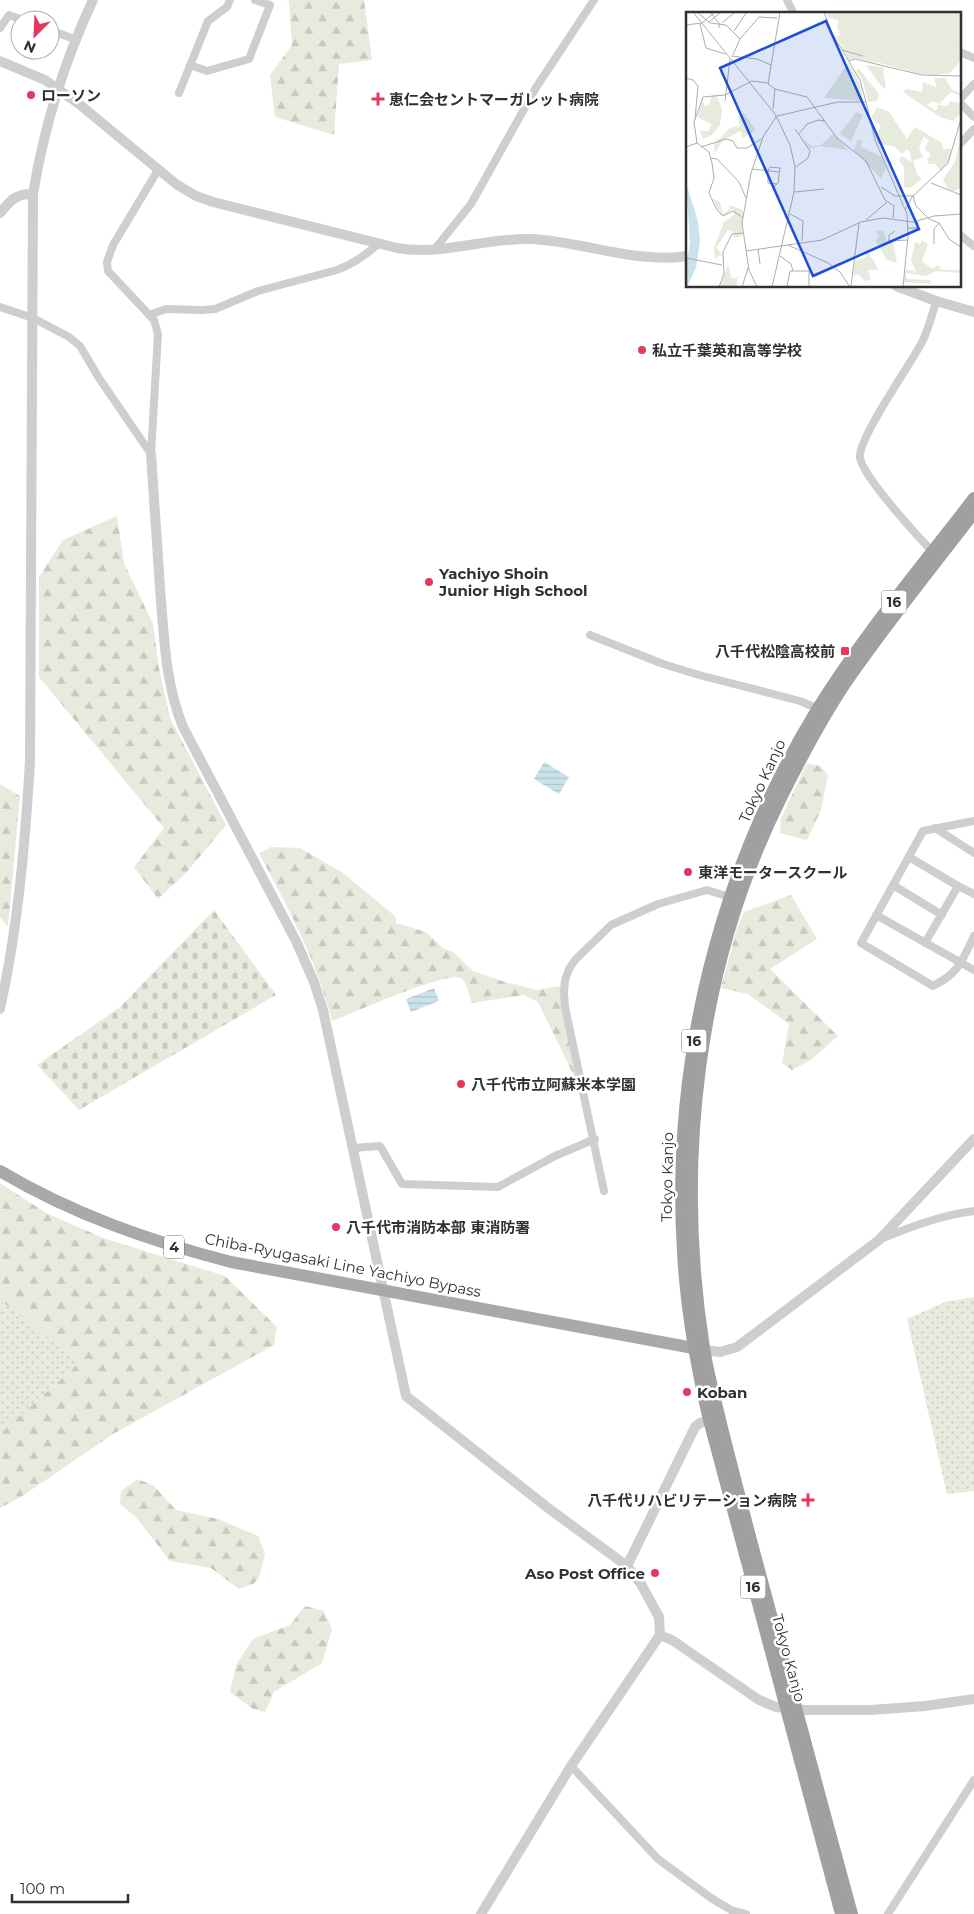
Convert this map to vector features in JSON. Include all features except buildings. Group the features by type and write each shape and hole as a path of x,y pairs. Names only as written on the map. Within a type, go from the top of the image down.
{"highway":[{"name":"Tokyo Kanjo","path":"852,1914 791,1709 709,1420 682,1250 684,1113 690,1067 712,956 730,897 754,835 782,773 822,711 859,665 974,498"},
{"name":"Tokyo Kanjo","path":"936,555 974,513"},
{"name":"Tokyo Kanjo","path":"822,711 762,840 740,898 723,955 710,1011 697,1087 692,1158 699,1349 747,1524 841,1914"}],"main road":[{"name":"Chiba-Ryugasaki Line Yachiyo Bypass","path":"0,1171 63,1205 102,1222 154,1240 231,1262 699,1349"}],"street":[{"path":"1,1004 15,927 26,836 30,761 33,194 39,155 57,88 93,0"},
{"path":"179,93 208,21 227,7 230,0"},
{"path":"190,65 207,71 249,59 270,5 255,0"},
{"path":"434,250 471,204 537,86 594,0"},
{"path":"787,0 793,12"},
{"path":"0,28 10,15"},
{"path":"60,34 77,40"},
{"path":"962,53 974,58"},
{"path":"0,61 45,80 176,184 196,196 213,202 378,244 417,252 503,240 532,239 566,242 656,258 686,256"},
{"path":"962,99 974,84"},
{"path":"962,103 974,117"},
{"path":"962,142 974,129"},
{"path":"158,170 113,245 107,262 108,271 154,320 158,334 151,454 162,608 169,677 174,704 183,727 296,941 314,982 323,1010 406,1396 548,1508 627,1566 641,1584 659,1617 660,1635 571,1766 481,1914"},
{"path":"0,213 11,199 19,195 33,194"},
{"path":"962,237 974,246"},
{"path":"149,315 166,309 215,309 258,291 349,266 368,254 378,244"},
{"path":"901,288 974,312"},
{"path":"936,301 931,322 922,343 876,419 860,450 860,459 878,489 936,555"},
{"path":"0,307 33,318 80,346 99,378 142,438 151,454"},
{"path":"590,636 663,664 800,701 822,711"},
{"path":"974,821 923,831 860,943 933,986 949,978 961,963 974,936"},
{"path":"934,828 974,853"},
{"path":"909,856 974,894"},
{"path":"893,885 942,915"},
{"path":"925,943 958,886"},
{"path":"604,1191 595,1139 581,1085 565,1007 565,980 569,969 575,960 611,925 658,904 707,890 730,897"},
{"path":"876,915 974,970"},
{"path":"353,1148 380,1146 402,1184 498,1187 555,1156 595,1139"},
{"path":"699,1349 720,1352 737,1347 878,1240 974,1139"},
{"path":"878,1240 922,1222 955,1213 974,1211"},
{"path":"627,1566 694,1428 700,1423 709,1420"},
{"path":"660,1635 672,1640 766,1704 791,1709 837,1711 902,1708 974,1699"},
{"path":"571,1766 658,1859 711,1898 731,1910 746,1914"},
{"path":"888,1914 974,1780"}],"green space":[{"path":"286,0 364,0 372,60 339,64 334,135 275,117 270,75 292,45 289,1"},
{"path":"117,516 124,563 153,624 159,668 170,718 226,825 186,873 158,899 134,867 164,828 39,677 39,577 63,540"},
{"path":"807,763 820,766 828,775 821,810 807,840 780,833 781,818"},
{"path":"0,784 20,796 8,927 0,917"},
{"path":"271,847 300,848 343,873 396,917 396,923 426,932 444,949 453,952 473,971 537,990 562,986 578,1084 538,1002 524,995 472,1003 461,978 437,981 419,987 332,1021 326,998 310,955 259,853"},
{"path":"791,895 817,939 770,969 838,1036 811,1060 792,1070 782,1063 789,1024 748,994 721,988 737,928 744,912"},
{"path":"214,910 276,995 79,1110 37,1065 120,1007"},
{"path":"0,1183 46,1213 103,1238 225,1276 277,1327 274,1345 113,1434 21,1497 0,1508 0,1434 80,1362 0,1300"},
{"path":"974,1297 974,1491 947,1494 907,1319 945,1302"},
{"path":"0,1300 80,1362 0,1434"},
{"path":"138,1479 154,1486 176,1510 218,1519 258,1536 265,1554 259,1578 253,1584 239,1589 211,1568 170,1561 136,1517 120,1504 121,1491"},
{"path":"305,1606 324,1611 332,1629 322,1663 274,1692 265,1712 253,1709 230,1692 236,1665 253,1639 290,1625"}],"water":[{"path":"544,762 569,777 559,794 534,779"},
{"path":"434,988 439,1001 411,1012 406,999"}],"place":[{"name":"ローソン","path":"31,95"},
{"name":"恵仁会セントマーガレット病院","path":"378,99"},
{"name":"私立千葉英和高等学校","path":"642,350"},
{"name":"Yachiyo Shoin Junior High School","path":"429,582"},
{"name":"八千代松陰高校前","path":"845,651"},
{"name":"東洋モータースクール","path":"688,872"},
{"name":"八千代市立阿蘇米本学園","path":"461,1084"},
{"name":"八千代市消防本部 東消防署","path":"336,1227"},
{"name":"Koban","path":"687,1392"},
{"name":"八千代リハビリテーション病院","path":"808,1500"},
{"name":"Aso Post Office","path":"655,1573"}]}
